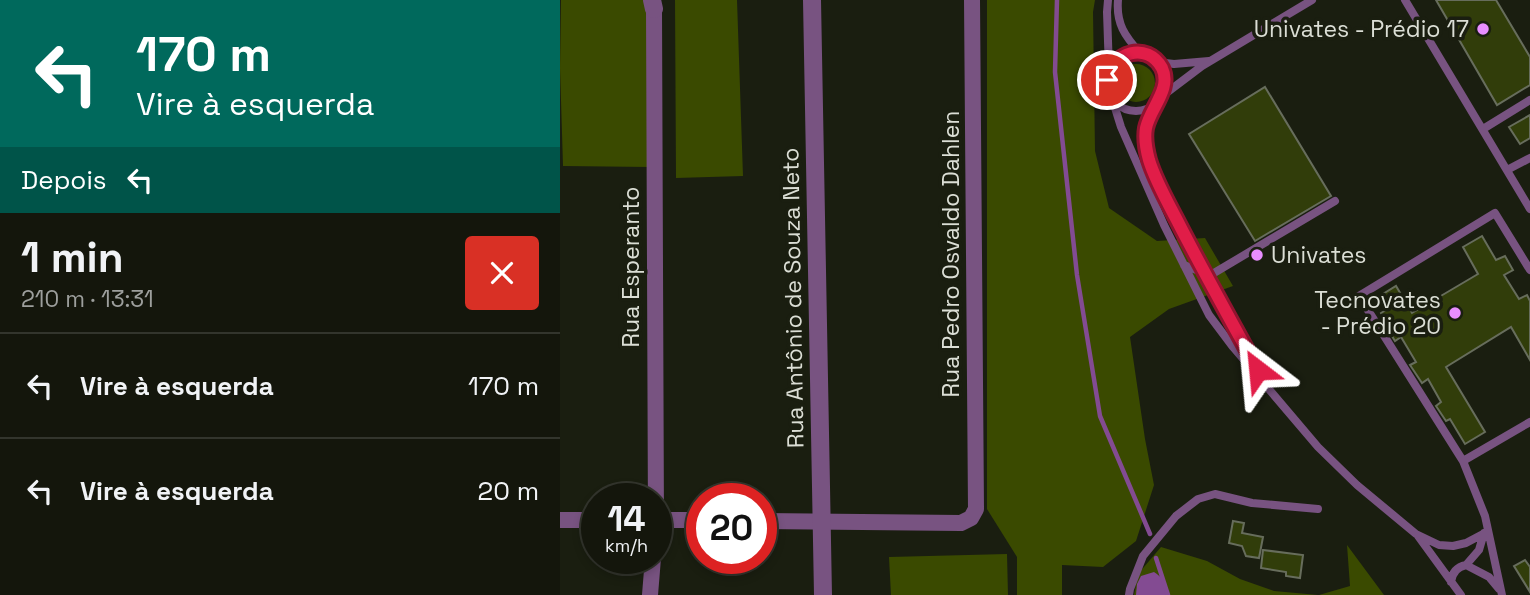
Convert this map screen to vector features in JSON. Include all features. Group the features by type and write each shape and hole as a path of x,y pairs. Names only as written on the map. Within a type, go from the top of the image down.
{"street":[{"name":"Rua Antônio de Souza Neto","path":"812,0 823,595"},
{"name":"Rua Pedro Osvaldo Dahlen","path":"822,522 961,523 971,518 976,509 972,0"},
{"name":"Rua Esperanto","path":"654,3 656,483"},
{"path":"560,520 581,520"},
{"path":"777,521 822,522"},
{"path":"650,595 652,574"}],"lane":[{"path":"1108,0 1108,88 1126,139 1209,315 1233,348 1318,447 1357,485 1416,534 1439,545 1452,546 1466,543 1483,534"},
{"path":"1118,0 1117,14 1122,30 1140,53"},
{"path":"1111,95 1121,106 1143,110 1212,60 1312,0"},
{"path":"1405,0 1530,209"},
{"path":"1109,73 1122,56 1140,53 1157,62 1164,75 1165,83 1144,138 1149,161 1204,273 1271,392"},
{"path":"1157,62 1174,64 1212,60"},
{"path":"1483,129 1530,100"},
{"path":"1507,170 1530,158"},
{"path":"1184,265 1204,273 1214,273 1335,201"},
{"path":"1501,594 1485,516 1463,461 1359,296 1495,213 1530,271"},
{"path":"1463,461 1530,422"},
{"path":"1129,595 1143,556 1176,516 1198,499 1215,494 1252,503 1318,509"},
{"path":"1451,582 1453,572 1466,565 1479,550 1485,516"},
{"path":"1416,534 1461,595"},
{"path":"1466,565 1489,577 1501,594"}],"green space":[{"path":"561,0 648,0 650,167 563,166"},
{"path":"675,0 737,0 743,176 676,178"},
{"path":"987,0 1095,0 1095,151 1109,208 1157,241 1205,238 1233,286 1169,309 1130,337 1154,485 1136,541 1103,567 1062,565 1062,595 1017,595 1017,557 987,509"},
{"path":"1136,64 1150,69 1155,83 1150,97 1136,102 1122,97 1117,83 1122,69"},
{"path":"1347,545 1384,595 1319,595 1350,586"},
{"path":"1161,547 1207,561 1240,579 1274,591 1318,595 1134,595 1138,574"},
{"path":"1007,554 1008,595 891,595 889,557"}],"shaded area":[{"path":"1154,572 1164,582 1168,595 1136,595 1141,576"}],"building":[{"name":"Univates - Prédio 17","path":"1436,0 1496,0 1530,57 1530,85 1497,105"},
{"path":"1265,87 1331,196 1255,241 1189,134"},
{"path":"1530,115 1530,138 1520,144 1509,127"},
{"path":"1482,236 1496,260 1505,256 1513,270 1504,275 1519,299 1527,295 1530,301 1530,360 1511,327 1446,367 1485,432 1465,444 1450,419 1446,421 1436,406 1441,402 1428,379 1422,383 1410,365 1416,362 1401,337 1395,341 1387,328 1389,327 1381,313 1386,310 1378,297 1396,286 1412,313 1478,274 1463,247"},
{"path":"1233,521 1244,523 1242,533 1263,537 1259,558 1246,556 1242,546 1229,543"},
{"path":"1263,550 1303,555 1300,578 1286,576 1286,572 1261,568"},
{"path":"1525,560 1530,567 1530,592 1514,566"}],"waterway":[{"path":"1057,0 1055,72 1077,275 1100,416 1150,534"},
{"path":"1156,558 1168,595"}],"place":[{"name":"Univates - Prédio 17","path":"1483,29"},
{"name":"Univates","path":"1257,255"},
{"name":"Tecnovates - Prédio 20","path":"1455,313"}],"route":[{"path":"1107,80 1116,61 1130,54 1151,57 1161,68 1165,83 1144,138 1149,161 1208,281 1258,370"}]}
